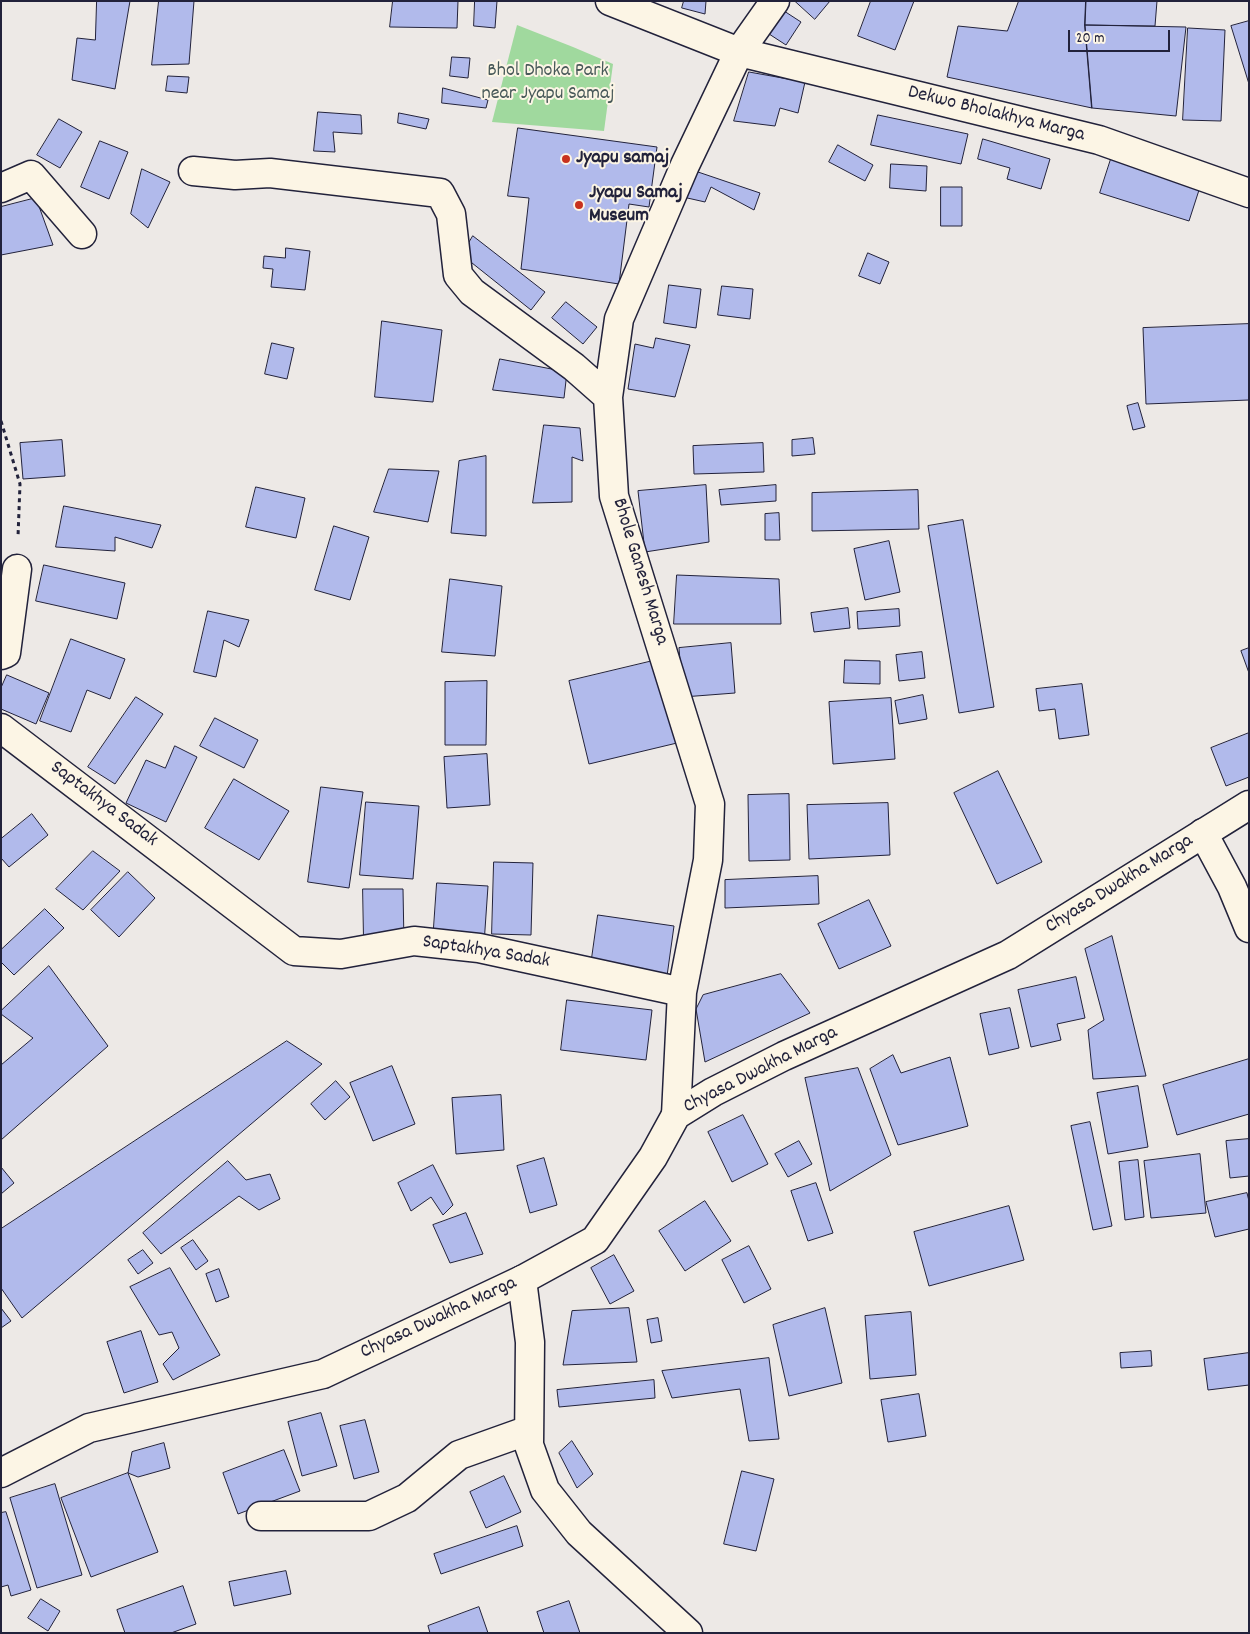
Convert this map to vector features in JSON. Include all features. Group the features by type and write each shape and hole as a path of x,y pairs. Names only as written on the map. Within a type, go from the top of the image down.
{"street":[{"name":"Dekwo Bholakhya Marga","path":"610,1 739,52 1099,140 1249,193"},
{"name":"Bhole Ganesh Marga","path":"682,992 708,860 710,804 614,496 608,397 619,319 685,165 739,52 775,1"},
{"path":"194,171 235,175 270,173 440,193 452,214 458,275 472,292 574,367 608,397"},
{"path":"1,188 31,175 82,234"},
{"path":"1,655 6,653 17,569"},
{"name":"Saptakhya Sadak","path":"1,728 294,951 341,954 414,942 479,948 682,992"},
{"name":"Chyasa Dwakha Marga","path":"1,1473 89,1428 323,1374 522,1280 595,1240 653,1157 676,1115 713,1092 784,1056 1008,955 1249,806"},
{"path":"1203,833 1232,887 1249,928"},
{"path":"676,1115 682,992"},
{"path":"522,1280 530,1342 529,1445 545,1490 579,1533 688,1633"},
{"path":"261,1516 369,1516 407,1498 459,1455 529,1430"}],"path":[{"path":"1,421 20,484 17,569"}],"green space":[{"name":"Bhol Dhoka Park near Jyapu Samaj","path":"517,25 613,64 604,131 492,122"}],"building":[{"path":"97,1 130,1 115,89 72,80 77,38 95,40"},
{"path":"159,1 194,1 189,64 152,65"},
{"path":"393,1 458,1 457,28 390,27"},
{"path":"475,1 497,1 495,28 474,26"},
{"path":"684,1 706,1 705,14 682,8"},
{"path":"795,1 830,1 815,19"},
{"path":"871,1 914,1 895,50 858,36"},
{"path":"1019,1 1086,1 1085,25 1092,108 947,77 958,26 1007,31"},
{"path":"1086,1 1157,1 1155,26 1085,25"},
{"path":"781,9 801,22 786,45 766,32"},
{"path":"1249,21 1249,84 1231,26"},
{"path":"1085,25 1186,27 1176,116 1092,108"},
{"path":"1188,28 1225,30 1221,121 1183,120"},
{"path":"452,57 470,58 468,78 450,76"},
{"path":"749,72 805,82 798,113 780,108 775,126 734,121"},
{"path":"168,76 189,77 187,93 166,91"},
{"path":"443,88 488,100 486,108 442,103"},
{"path":"318,112 361,115 362,134 333,132 335,152 314,151"},
{"path":"399,113 429,119 426,129 398,123"},
{"path":"878,115 968,134 961,164 871,145"},
{"path":"59,119 82,132 60,168 37,155"},
{"name":"Jyapu Samaj Museum","path":"518,128 657,147 649,207 629,204 619,284 521,269 529,198 508,196"},
{"path":"983,139 1050,159 1041,189 1007,179 1010,168 978,159"},
{"path":"100,141 128,152 109,199 81,187"},
{"path":"838,145 873,165 865,181 829,162"},
{"path":"1111,159 1200,187 1189,221 1100,193"},
{"path":"891,164 927,166 926,191 890,188"},
{"path":"142,169 170,182 148,228 131,214"},
{"path":"698,172 760,193 754,210 711,187 705,202 683,197"},
{"path":"941,187 962,187 962,226 941,226"},
{"path":"36,198 53,245 1,255 1,207"},
{"path":"473,236 545,292 531,310 462,255"},
{"path":"286,248 310,251 305,290 271,287 273,269 263,268 264,256 285,258"},
{"path":"868,253 889,262 880,284 859,276"},
{"path":"669,285 701,289 696,328 664,323"},
{"path":"722,286 753,289 750,319 718,315"},
{"path":"566,302 597,327 583,344 552,318"},
{"path":"382,321 442,330 433,402 375,397"},
{"path":"1249,324 1249,400 1146,404 1143,328"},
{"path":"656,338 690,345 675,397 628,389 635,344 653,348"},
{"path":"272,343 294,348 287,379 265,374"},
{"path":"500,359 567,372 564,398 493,390"},
{"path":"1138,403 1145,427 1133,430 1127,406"},
{"path":"544,425 580,428 583,461 572,457 572,502 533,503"},
{"path":"813,438 815,454 792,456 792,440"},
{"path":"62,440 65,476 23,479 20,443"},
{"path":"763,443 764,472 694,474 693,446"},
{"path":"486,456 486,536 451,533 459,461"},
{"path":"389,469 439,471 428,522 374,512"},
{"path":"706,485 709,542 645,552 638,491"},
{"path":"776,485 776,501 721,505 719,490"},
{"path":"256,487 305,498 296,538 246,527"},
{"path":"918,490 919,529 812,531 812,493"},
{"path":"64,506 161,525 152,548 115,537 115,551 56,547"},
{"path":"779,513 780,540 765,540 765,514"},
{"path":"963,520 994,707 959,713 928,526"},
{"path":"334,526 369,537 350,600 315,590"},
{"path":"889,541 900,592 865,600 854,549"},
{"path":"44,565 125,583 117,619 36,601"},
{"path":"677,575 779,579 781,624 674,624"},
{"path":"450,579 502,586 495,656 442,652"},
{"path":"848,608 850,628 814,632 811,613"},
{"path":"899,609 900,626 858,629 857,612"},
{"path":"208,611 249,620 239,647 224,640 216,677 194,672"},
{"path":"71,639 125,659 110,699 87,690 71,732 40,721"},
{"path":"731,643 735,693 683,697 679,648"},
{"path":"1249,648 1249,673 1241,651"},
{"path":"922,652 925,678 899,681 896,655"},
{"path":"657,660 677,743 589,764 569,681"},
{"path":"845,660 880,661 880,684 844,683"},
{"path":"7,675 49,693 36,724 1,709 1,688"},
{"path":"487,681 486,745 445,745 445,682"},
{"path":"1082,684 1089,735 1059,739 1055,709 1039,711 1036,689"},
{"path":"923,695 927,719 899,724 895,701"},
{"path":"136,697 163,714 115,784 88,767"},
{"path":"891,698 895,759 833,764 829,702"},
{"path":"215,718 258,740 244,768 200,746"},
{"path":"1249,733 1249,777 1226,786 1211,748"},
{"path":"175,746 197,757 166,822 126,803 146,760 165,768"},
{"path":"487,754 490,805 447,808 444,757"},
{"path":"998,771 1042,862 997,884 954,793"},
{"path":"234,779 289,811 259,860 205,828"},
{"path":"321,787 363,792 349,888 308,882"},
{"path":"789,794 790,860 749,861 748,795"},
{"path":"366,802 419,806 413,879 360,875"},
{"path":"888,803 890,855 809,859 807,805"},
{"path":"32,814 48,835 9,867 1,858 1,839"},
{"path":"93,851 120,871 83,910 56,889"},
{"path":"494,862 533,863 531,935 492,934"},
{"path":"128,872 155,898 119,937 91,910"},
{"path":"818,876 819,904 725,908 725,880"},
{"path":"437,883 488,886 484,944 433,941"},
{"path":"363,889 403,889 404,943 364,943"},
{"path":"869,900 891,946 839,969 818,924"},
{"path":"45,909 64,928 14,975 1,962 1,950"},
{"path":"598,915 674,926 667,976 591,965"},
{"path":"1112,936 1146,1076 1093,1079 1088,1030 1104,1020 1085,949"},
{"path":"49,966 108,1046 1,1140 1,1065 33,1038 1,1014 1,1011"},
{"path":"781,974 810,1013 705,1062 696,1009 703,995"},
{"path":"1076,977 1085,1018 1057,1024 1061,1040 1031,1047 1018,990"},
{"path":"567,1000 652,1010 646,1060 561,1050"},
{"path":"1010,1008 1019,1048 989,1055 980,1014"},
{"path":"287,1041 322,1064 22,1318 1,1288 1,1229"},
{"path":"893,1055 901,1073 950,1057 968,1126 898,1145 870,1069"},
{"path":"1249,1059 1249,1114 1177,1135 1163,1085"},
{"path":"392,1066 415,1124 373,1141 350,1083"},
{"path":"858,1068 891,1155 830,1191 805,1078"},
{"path":"336,1081 350,1097 325,1120 311,1104"},
{"path":"1138,1086 1148,1147 1108,1154 1097,1093"},
{"path":"501,1095 504,1150 456,1154 452,1098"},
{"path":"743,1115 768,1164 732,1182 708,1132"},
{"path":"1090,1122 1112,1226 1093,1230 1071,1126"},
{"path":"1249,1139 1249,1176 1230,1178 1226,1141"},
{"path":"799,1141 812,1164 788,1177 775,1154"},
{"path":"1200,1154 1206,1213 1151,1218 1144,1161"},
{"path":"544,1158 557,1205 530,1213 517,1166"},
{"path":"1138,1160 1144,1217 1125,1220 1119,1162"},
{"path":"228,1161 246,1180 270,1174 280,1199 259,1210 239,1196 161,1254 143,1233"},
{"path":"433,1165 453,1205 443,1215 431,1197 411,1211 398,1183"},
{"path":"1,1167 14,1183 1,1194"},
{"path":"816,1183 833,1233 808,1241 791,1191"},
{"path":"1247,1193 1249,1201 1249,1229 1215,1237 1206,1202"},
{"path":"705,1201 731,1241 685,1271 659,1231"},
{"path":"1009,1206 1024,1260 929,1286 914,1232"},
{"path":"466,1213 483,1254 450,1263 433,1225"},
{"path":"193,1240 208,1261 196,1270 181,1248"},
{"path":"749,1246 771,1289 744,1303 722,1260"},
{"path":"143,1250 153,1263 138,1274 128,1260"},
{"path":"614,1255 634,1291 610,1304 591,1268"},
{"path":"170,1268 220,1355 173,1380 163,1364 179,1348 172,1332 159,1335 130,1287"},
{"path":"219,1269 229,1297 216,1302 206,1274"},
{"path":"1,1308 11,1321 1,1328"},
{"path":"629,1308 637,1362 563,1365 572,1311"},
{"path":"825,1308 842,1383 789,1396 773,1325"},
{"path":"911,1312 916,1375 870,1379 865,1316"},
{"path":"658,1318 662,1341 651,1343 647,1320"},
{"path":"141,1331 158,1382 124,1393 107,1342"},
{"path":"1151,1351 1152,1366 1121,1368 1120,1353"},
{"path":"1249,1353 1249,1385 1208,1390 1204,1359"},
{"path":"769,1358 779,1439 749,1441 740,1389 672,1398 662,1371"},
{"path":"654,1380 655,1398 559,1407 557,1390"},
{"path":"919,1394 926,1436 888,1442 881,1400"},
{"path":"321,1413 337,1466 302,1476 288,1422"},
{"path":"365,1420 379,1472 354,1479 340,1426"},
{"path":"572,1441 593,1474 577,1488 559,1453"},
{"path":"164,1443 170,1468 138,1477 128,1473 132,1452"},
{"path":"284,1450 300,1491 238,1514 223,1473"},
{"path":"742,1471 774,1479 756,1551 724,1544"},
{"path":"128,1473 158,1552 91,1577 61,1498"},
{"path":"504,1476 521,1512 486,1528 470,1492"},
{"path":"55,1484 82,1575 37,1588 10,1498"},
{"path":"6,1512 31,1590 11,1596 8,1585 1,1587 1,1513"},
{"path":"517,1526 523,1546 441,1574 434,1554"},
{"path":"286,1571 291,1594 234,1606 229,1582"},
{"path":"183,1586 196,1624 171,1633 125,1633 117,1610"},
{"path":"41,1599 60,1611 48,1631 28,1618"},
{"path":"569,1601 580,1633 544,1633 537,1612"},
{"path":"479,1607 488,1633 430,1633 428,1626"}],"place":[{"name":"Jyapu samaj","path":"566,159"},
{"name":"Jyapu Samaj Museum","path":"579,205"}]}
